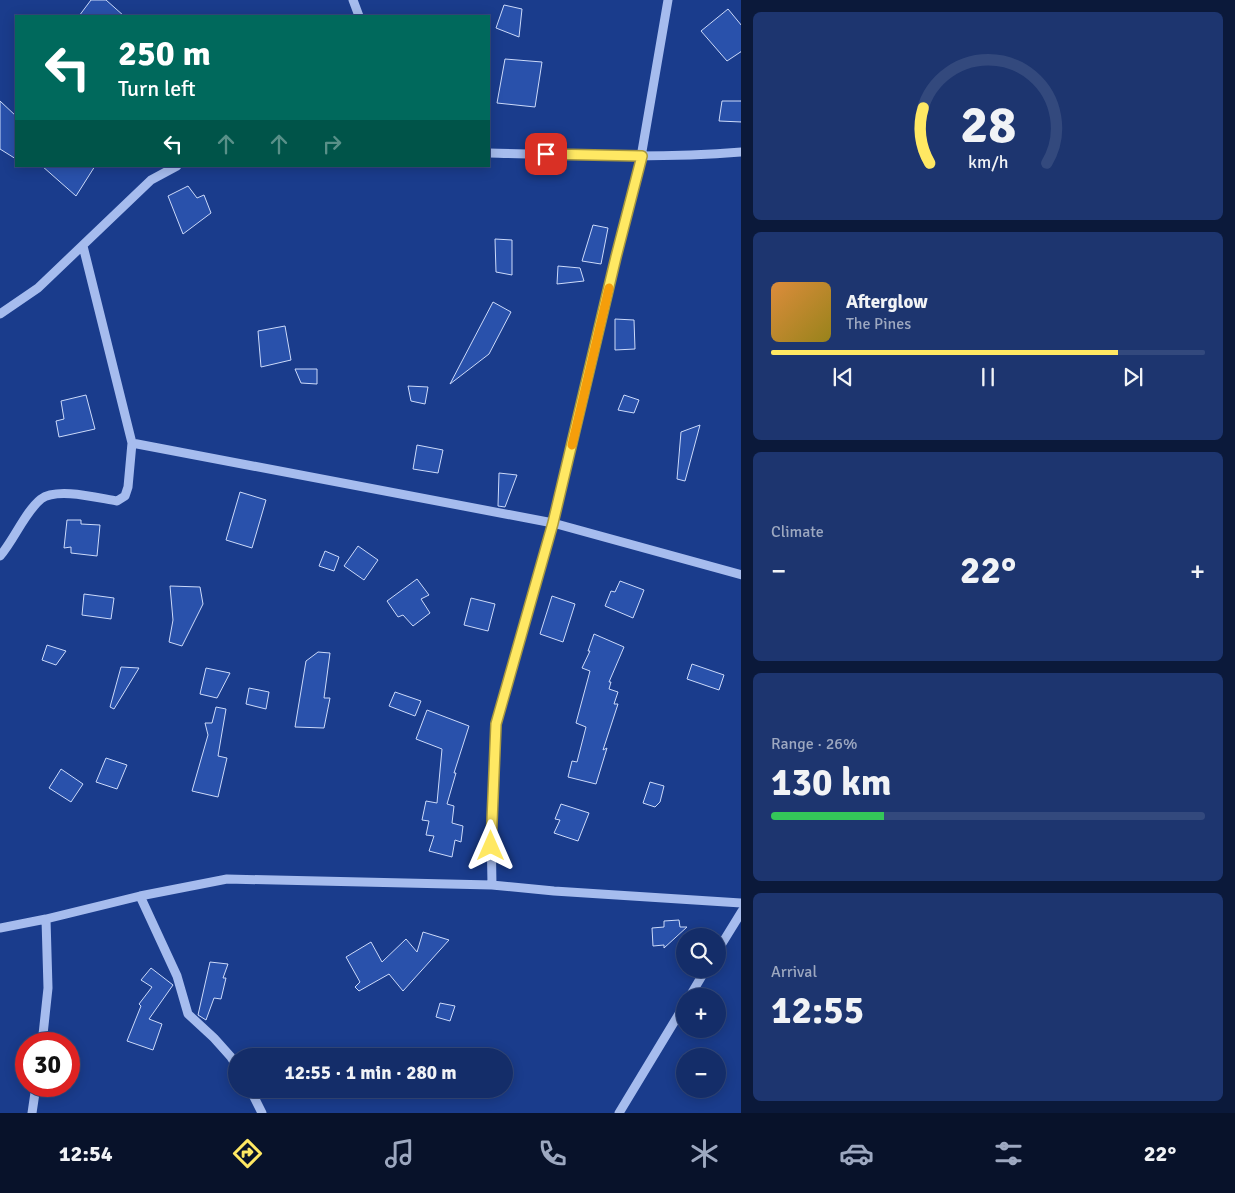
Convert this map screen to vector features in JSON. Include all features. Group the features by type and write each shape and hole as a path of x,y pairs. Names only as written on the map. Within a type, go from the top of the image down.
{"street":[{"path":"353,0 359,15"},
{"path":"492,885 491,826 496,724 553,523 642,156 668,0"},
{"path":"490,152 642,156 704,155 741,152"},
{"path":"0,314 38,288 151,180 175,167"},
{"path":"0,556 41,499 54,494 76,494 117,501 125,496 128,487 132,443 82,246"},
{"path":"132,443 553,523 741,575"},
{"path":"0,928 140,896 227,879 492,885 554,891 741,903"},
{"path":"140,896 177,976 188,1014 228,1053"},
{"path":"726,936 741,911"},
{"path":"43,1032 48,988 46,919"},
{"path":"619,1113 676,1019"},
{"path":"32,1113 34,1097"},
{"path":"254,1098 262,1113"}],"building":[{"path":"91,0 106,0 123,15 80,15"},
{"path":"504,5 522,9 519,37 496,28"},
{"path":"728,9 741,25 741,52 727,61 701,31"},
{"path":"505,59 542,62 535,107 497,103"},
{"path":"0,101 15,115 15,158 0,149"},
{"path":"722,101 741,101 741,122 719,121"},
{"path":"43,167 94,167 76,196"},
{"path":"188,186 197,198 204,195 211,213 183,234 168,196"},
{"path":"593,225 608,228 601,264 582,261"},
{"path":"495,239 512,240 512,275 496,272"},
{"path":"558,266 580,268 584,281 557,284"},
{"path":"493,302 511,312 489,354 450,384"},
{"path":"615,319 634,320 635,349 615,350"},
{"path":"285,326 291,360 261,367 258,331"},
{"path":"295,369 317,369 317,384 301,383"},
{"path":"408,386 428,387 425,404 411,401"},
{"path":"86,395 95,429 59,437 56,421 64,419 61,401"},
{"path":"624,395 639,400 634,413 618,410"},
{"path":"700,425 685,481 677,479 681,432"},
{"path":"417,445 443,450 438,473 413,469"},
{"path":"499,473 517,475 505,507 498,506"},
{"path":"240,492 266,500 252,548 226,540"},
{"path":"67,520 81,520 81,524 100,525 97,556 71,553 71,547 64,548"},
{"path":"358,546 378,560 364,580 344,566"},
{"path":"325,551 339,557 334,571 319,566"},
{"path":"417,579 429,595 421,599 430,613 413,626 403,615 398,617 387,601"},
{"path":"620,581 644,590 633,618 605,606 611,591 615,592"},
{"path":"170,586 200,587 203,604 182,646 169,642 173,620"},
{"path":"84,594 114,598 111,619 82,615"},
{"path":"552,596 575,604 563,642 540,634"},
{"path":"471,598 495,604 488,631 464,625"},
{"path":"594,634 624,647 609,682 611,682 609,689 618,692 614,704 618,704 603,750 607,748 596,784 568,777 572,761 577,762 586,727 576,723 590,671 582,668 590,651 588,651"},
{"path":"47,645 66,651 56,665 42,660"},
{"path":"318,652 330,653 324,698 330,698 324,728 295,727 306,661"},
{"path":"692,664 724,675 719,690 687,679"},
{"path":"121,667 139,668 114,709 110,707"},
{"path":"206,668 230,673 217,698 200,694"},
{"path":"249,688 269,692 266,709 246,704"},
{"path":"395,692 421,701 415,716 389,706"},
{"path":"216,707 226,709 218,756 227,758 218,797 192,791 208,735 205,723 212,723"},
{"path":"427,710 469,726 454,773 456,773 447,804 454,806 452,823 463,826 461,842 455,840 452,857 429,851 434,836 426,835 429,821 422,820 426,801 437,803 442,749 416,739"},
{"path":"106,758 127,765 117,789 96,782"},
{"path":"61,769 83,784 71,802 49,788"},
{"path":"650,782 664,786 660,802 655,807 643,803"},
{"path":"561,804 589,813 578,841 554,833 560,820 555,819"},
{"path":"679,920 680,927 687,927 676,928 676,937 664,948 664,945 653,946 652,928 664,927 664,921"},
{"path":"423,932 449,940 403,991 389,974 359,991 355,987 360,982 346,957 371,942 382,962 406,939 417,952"},
{"path":"210,962 228,964 223,978 226,978 221,999 214,998 206,1020 198,1015"},
{"path":"151,968 173,985 149,1019 162,1024 153,1050 127,1041 141,1006 139,1004 152,987 141,980"},
{"path":"440,1003 455,1006 450,1021 436,1017"}],"slow traffic":[{"path":"572,445 609,288"}],"route":[{"path":"491,846 496,724 553,523 642,156 546,154"}]}
